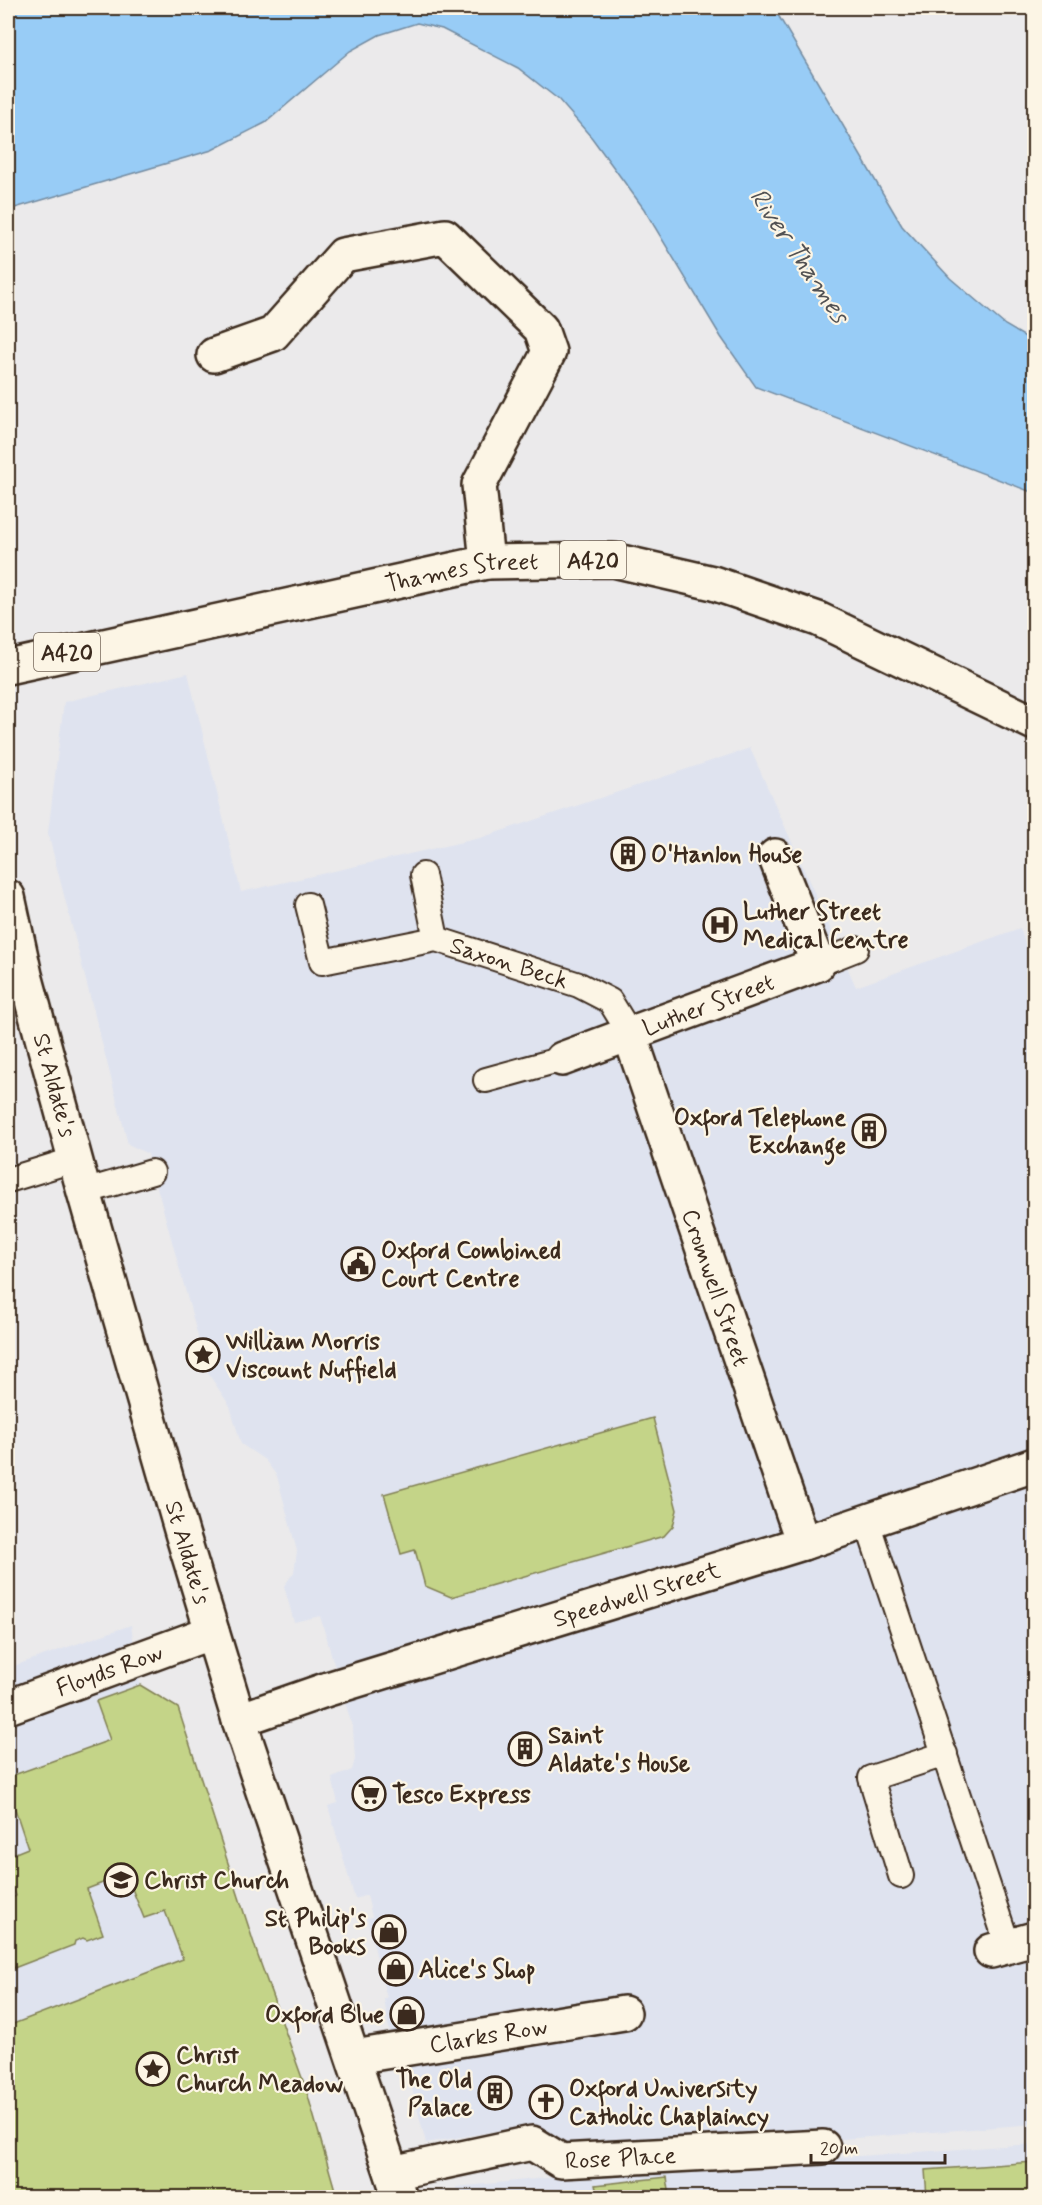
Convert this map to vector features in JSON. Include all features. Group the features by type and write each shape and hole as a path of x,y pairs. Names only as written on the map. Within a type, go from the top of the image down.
{"street":[{"path":"214,355 273,334 343,255 445,236 541,329 549,352 479,485 487,562"},
{"name":"Thames Street","path":"8,667 487,562 613,560 714,584 818,619 1035,723"},
{"path":"775,856 818,963"},
{"name":"St Aldate's","path":"8,897 16,977 76,1159 212,1632 239,1720 396,2185"},
{"name":"Luther Street","path":"562,1059 818,963"},
{"name":"Cromwell Street","path":"629,1032 803,1543"},
{"name":"Speedwell Street","path":"239,1720 351,1682 803,1543 1035,1465"},
{"name":"Floyds Row","path":"8,1707 212,1632"},
{"name":"Clarks Row","path":"354,2057 624,2013"},
{"name":"Rose Place","path":"396,2185 532,2143 561,2161 823,2147"}],"lane":[{"path":"423,875 436,939"},
{"name":"Saxon Beck","path":"308,905 322,962 436,939 579,985 610,1001 629,1032"},
{"name":"Luther Street","path":"818,963 856,950"},
{"path":"486,1080 562,1059"},
{"path":"8,1180 76,1159"},
{"path":"84,1192 152,1172"},
{"path":"867,1522 1011,1945"},
{"path":"901,1876 871,1778 945,1754"}],"shaded area":[{"path":"188,673 241,892 480,838 750,748 856,987 1020,928 1028,953 1034,951 1034,2124 830,2140 567,2148 531,2125 426,2143 404,2057 391,2040 384,1999 387,1998 367,1918 372,1917 367,1895 355,1899 328,1806 338,1803 332,1778 352,1770 355,1759 353,1729 320,1616 294,1622 284,1586 294,1572 297,1551 277,1476 265,1460 241,1444 230,1406 208,1373 148,1154 128,1144 48,833 64,702"},
{"name":"Christ Church","path":"131,1625 140,1685 178,1708 258,1956 8,2049 8,1668"},
{"path":"1034,2144 1034,2197 459,2198 456,2187 556,2177"}],"green space":[{"path":"653,1418 677,1510 673,1526 664,1536 451,1597 425,1586 415,1550 401,1554 384,1494"},
{"path":"140,1685 178,1708 258,1956 306,2089 337,2197 8,2197 8,2031 13,2029 13,2024 183,1959 165,1911 144,1918 126,1874 87,1889 103,1934 87,1940 83,1938 75,1941 74,1945 14,1968 8,1953 8,1900 16,1896 8,1875 8,1856 28,1848 8,1788 8,1777 110,1740 96,1701"},
{"path":"1034,2162 1034,2197 927,2197 925,2170"},
{"path":"667,2177 670,2197 598,2197 595,2185"}],"water":[{"name":"River Thames","path":"8,8 774,8 902,226 950,278 1005,325 1034,342 1034,493 756,387 721,337 644,209 592,138 559,100 518,68 442,29 417,23 379,35 350,51 265,123 212,150 8,210"}],"place":[{"name":"O'Hanlon House","path":"628,854"},
{"name":"Luther Street Medical Centre","path":"720,925"},
{"name":"Oxford Telephone Exchange","path":"869,1131"},
{"name":"Oxford Combined Court Centre","path":"358,1264"},
{"name":"William Morris Viscount Nuffield","path":"203,1355"},
{"name":"Saint Aldate's House","path":"525,1749"},
{"name":"Tesco Express","path":"369,1794"},
{"name":"Christ Church","path":"121,1880"},
{"name":"St Philip's Books","path":"389,1932"},
{"name":"Alice's Shop","path":"396,1969"},
{"name":"Oxford Blue","path":"407,2014"},
{"name":"Christ Church Meadow","path":"153,2069"},
{"name":"The Old Palace","path":"495,2093"},
{"name":"Oxford University Catholic Chaplaincy","path":"546,2102"}]}
